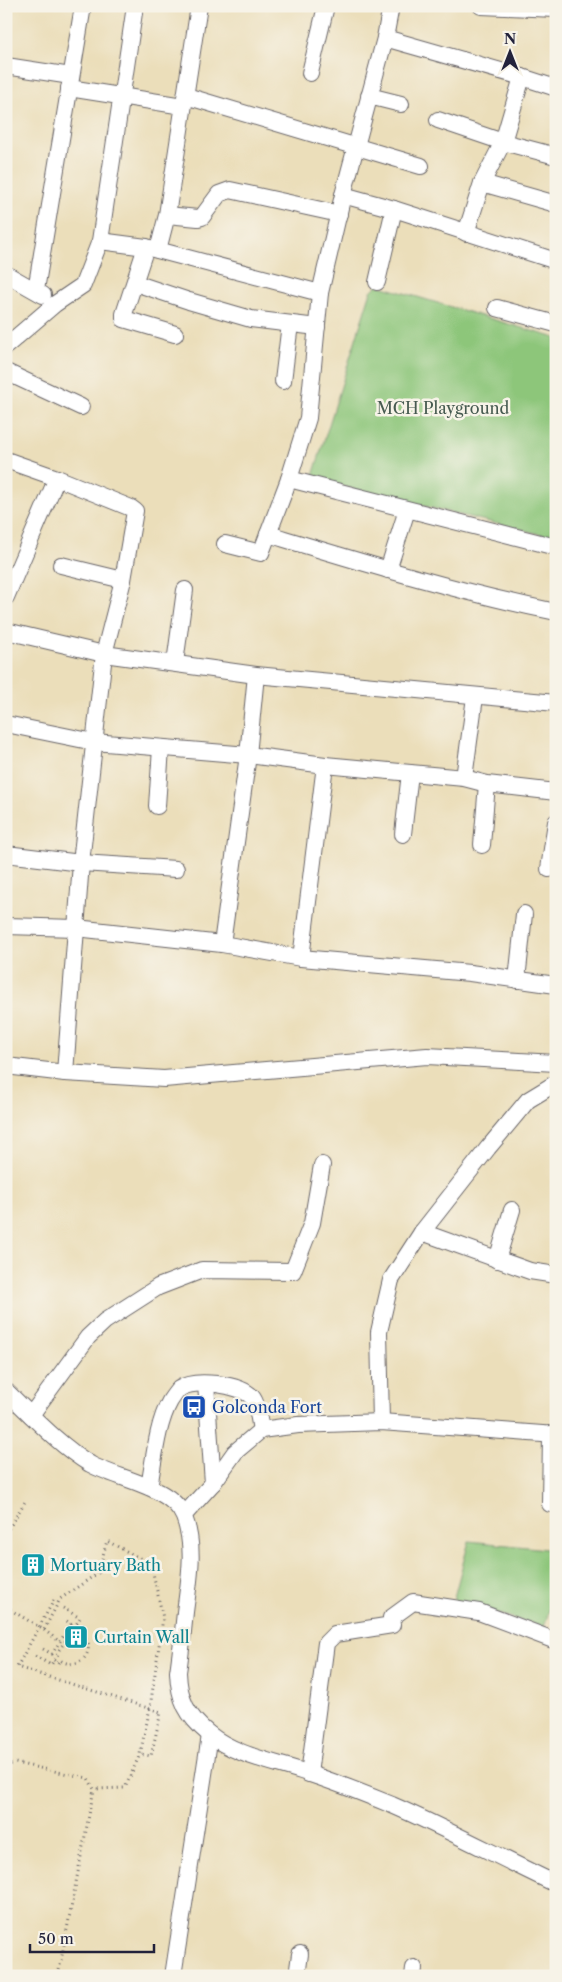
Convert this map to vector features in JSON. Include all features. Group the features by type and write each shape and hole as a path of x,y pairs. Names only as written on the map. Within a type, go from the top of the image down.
{"street":[{"path":"36,290 83,6"},
{"path":"6,346 55,304 84,285 100,241 135,6"},
{"path":"174,334 124,319 124,314 135,283 167,215 199,6"},
{"path":"310,73 326,6"},
{"path":"225,544 262,553 289,479 308,418 320,293 343,195 385,38 391,6"},
{"path":"481,6 556,9"},
{"path":"385,38 556,88"},
{"path":"6,66 121,97 185,101 356,146 421,166"},
{"path":"466,233 482,183 503,142 522,77"},
{"path":"369,96 401,104"},
{"path":"438,120 503,142 556,156"},
{"path":"482,183 556,204"},
{"path":"167,215 202,217 219,194 230,190 339,214"},
{"path":"343,195 394,209 556,261"},
{"path":"377,282 394,209"},
{"path":"100,241 152,248 320,293"},
{"path":"6,274 36,290 55,304"},
{"path":"135,283 251,319 317,327"},
{"path":"496,308 556,324"},
{"path":"283,382 290,324"},
{"path":"6,372 81,407"},
{"path":"6,460 131,508 134,512 123,580 104,654 81,864 65,1073"},
{"path":"6,597 57,478"},
{"path":"289,479 556,547"},
{"path":"388,570 407,510"},
{"path":"268,534 490,598 556,612"},
{"path":"62,565 123,580"},
{"path":"175,663 185,590"},
{"path":"6,631 104,654 256,675 556,704"},
{"path":"222,944 248,755 256,675"},
{"path":"464,778 475,697"},
{"path":"6,724 94,742 248,755 325,765 464,778 487,784 556,792"},
{"path":"157,806 162,748"},
{"path":"301,958 325,765"},
{"path":"403,834 410,773"},
{"path":"482,845 487,784"},
{"path":"549,869 556,822"},
{"path":"6,854 81,864 176,869"},
{"path":"517,980 524,914"},
{"path":"6,926 76,928 222,944 301,958 556,985"},
{"path":"6,1066 65,1073 164,1079 427,1056 556,1063"},
{"path":"381,1422 379,1332 391,1280 422,1232 528,1100 556,1083"},
{"path":"31,1415 88,1337 105,1322 158,1287 202,1270 293,1271 312,1223 322,1165"},
{"path":"496,1260 512,1210"},
{"path":"422,1232 530,1271 556,1275"},
{"path":"149,1487 163,1417 170,1401 180,1389 196,1384 206,1384 229,1386 245,1391 254,1399 262,1430"},
{"path":"206,1384 213,1483"},
{"path":"6,1391 61,1442 90,1463 149,1487 172,1501 184,1515 190,1537 192,1563 178,1672 179,1689 182,1701 199,1724 210,1734 225,1744 250,1754 392,1805 556,1884"},
{"path":"184,1515 213,1483 235,1452 262,1430 298,1424 381,1422 553,1434 550,1504"},
{"path":"309,1774 326,1644 335,1634 392,1625 391,1618 413,1602 479,1612 556,1641"},
{"path":"173,1976 210,1734"},
{"path":"297,1976 300,1954"}],"path":[{"path":"6,1533 26,1500"},
{"path":"44,1630 60,1599 98,1573 107,1541 151,1564 163,1618 150,1708 140,1754 125,1788 94,1788"},
{"path":"54,1600 18,1667 161,1712 151,1756 140,1754"},
{"path":"6,1607 40,1627 59,1641"},
{"path":"35,1656 51,1665 77,1624 80,1618 62,1608"},
{"path":"43,1649 52,1654 71,1624 64,1619"},
{"path":"54,1660 58,1663 60,1660 66,1664 73,1664 85,1657 89,1651 86,1637 78,1629 80,1625 77,1624"},
{"path":"66,1631 71,1633"},
{"path":"56,1648 60,1651"},
{"path":"6,1766 15,1763 88,1778 94,1788 58,1976"}],"green space":[{"name":"MCH Playground","path":"377,285 556,338 556,538 312,479 371,291"},
{"path":"469,1541 556,1550 556,1588 544,1627 453,1601"}],"place":[{"name":"Golconda Fort","path":"194,1407"},
{"name":"Mortuary Bath","path":"33,1565"},
{"name":"Curtain Wall","path":"76,1637"}]}
